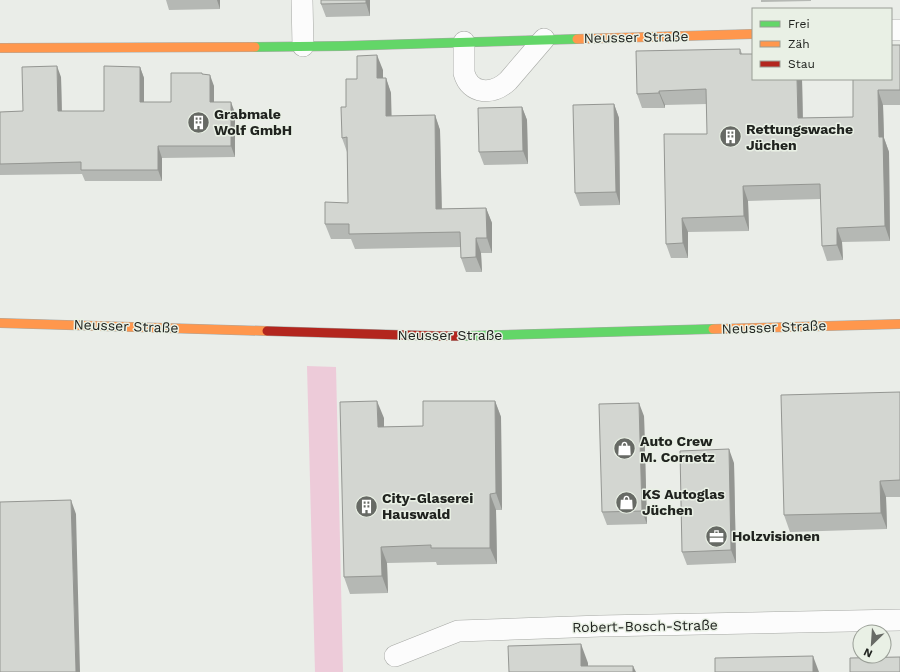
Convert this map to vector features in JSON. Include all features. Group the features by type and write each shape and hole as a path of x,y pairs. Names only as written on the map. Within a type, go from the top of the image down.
{"main road":[{"name":"Neusser Straße","path":"0,48 303,46 752,34"},
{"name":"Neusser Straße","path":"0,323 437,336 900,324"}],"street":[{"path":"302,0 303,46"},
{"path":"464,42 465,78 475,88 483,91 490,91 503,86 544,39"},
{"name":"Robert-Bosch-Straße","path":"395,656 458,631 608,626 900,620"}],"shaded area":[{"path":"307,366 336,367 343,672 315,672"}],"building":[{"path":"321,0 366,0 366,3 321,4"},
{"path":"892,45 900,45 900,90 878,90 879,137 883,137 885,226 837,228 837,245 822,246 820,184 743,186 744,216 682,218 683,243 666,244 664,134 707,134 706,89 659,91 659,93 637,94 636,51 740,49 740,54 752,54 752,80 797,80 798,118 853,117 853,80 892,80"},
{"path":"377,55 377,78 386,78 386,116 435,115 436,209 486,208 487,238 476,238 476,257 461,258 460,232 349,234 349,224 325,224 325,202 348,203 347,137 342,138 341,107 346,107 346,79 357,79 357,56"},
{"path":"57,66 58,111 104,111 104,66 140,67 140,102 171,102 171,73 202,73 210,75 210,102 231,102 231,146 158,146 158,170 81,170 81,162 0,164 0,112 23,111 22,67"},
{"path":"614,104 616,192 575,193 573,105"},
{"path":"522,107 523,151 479,152 478,108"},
{"path":"900,392 900,480 880,481 881,513 784,515 781,395"},
{"path":"377,401 378,427 423,426 423,401 495,401 496,493 490,494 490,548 431,548 431,545 381,547 382,576 344,577 340,402"},
{"path":"639,403 642,511 602,512 599,404"},
{"path":"729,449 731,550 682,552 680,451"},
{"path":"71,500 76,672 0,672 0,502"},
{"path":"581,644 581,666 633,666 633,672 509,672 508,646"},
{"path":"813,656 813,672 715,672 715,658"},
{"path":"892,657 900,657 900,672 850,672 850,658 852,658 852,664 892,664"}],"traffic: fast":[{"path":"255,47 577,39"},
{"path":"463,336 713,329"}],"traffic: slow":[{"path":"577,39 752,34"},
{"path":"0,48 255,47"},
{"path":"0,323 267,331"},
{"path":"713,329 900,324"}],"traffic: jam":[{"path":"267,331 463,336"}],"place":[{"name":"Grabmale Wolf GmbH","path":"198,122"},
{"name":"Rettungswache Jüchen","path":"730,137"},
{"name":"Auto Crew M. Cornetz","path":"625,449"},
{"name":"KS Autoglas Jüchen","path":"626,502"},
{"name":"City-Glaserei Hauswald","path":"367,506"},
{"name":"Holzvisionen","path":"717,536"}]}
